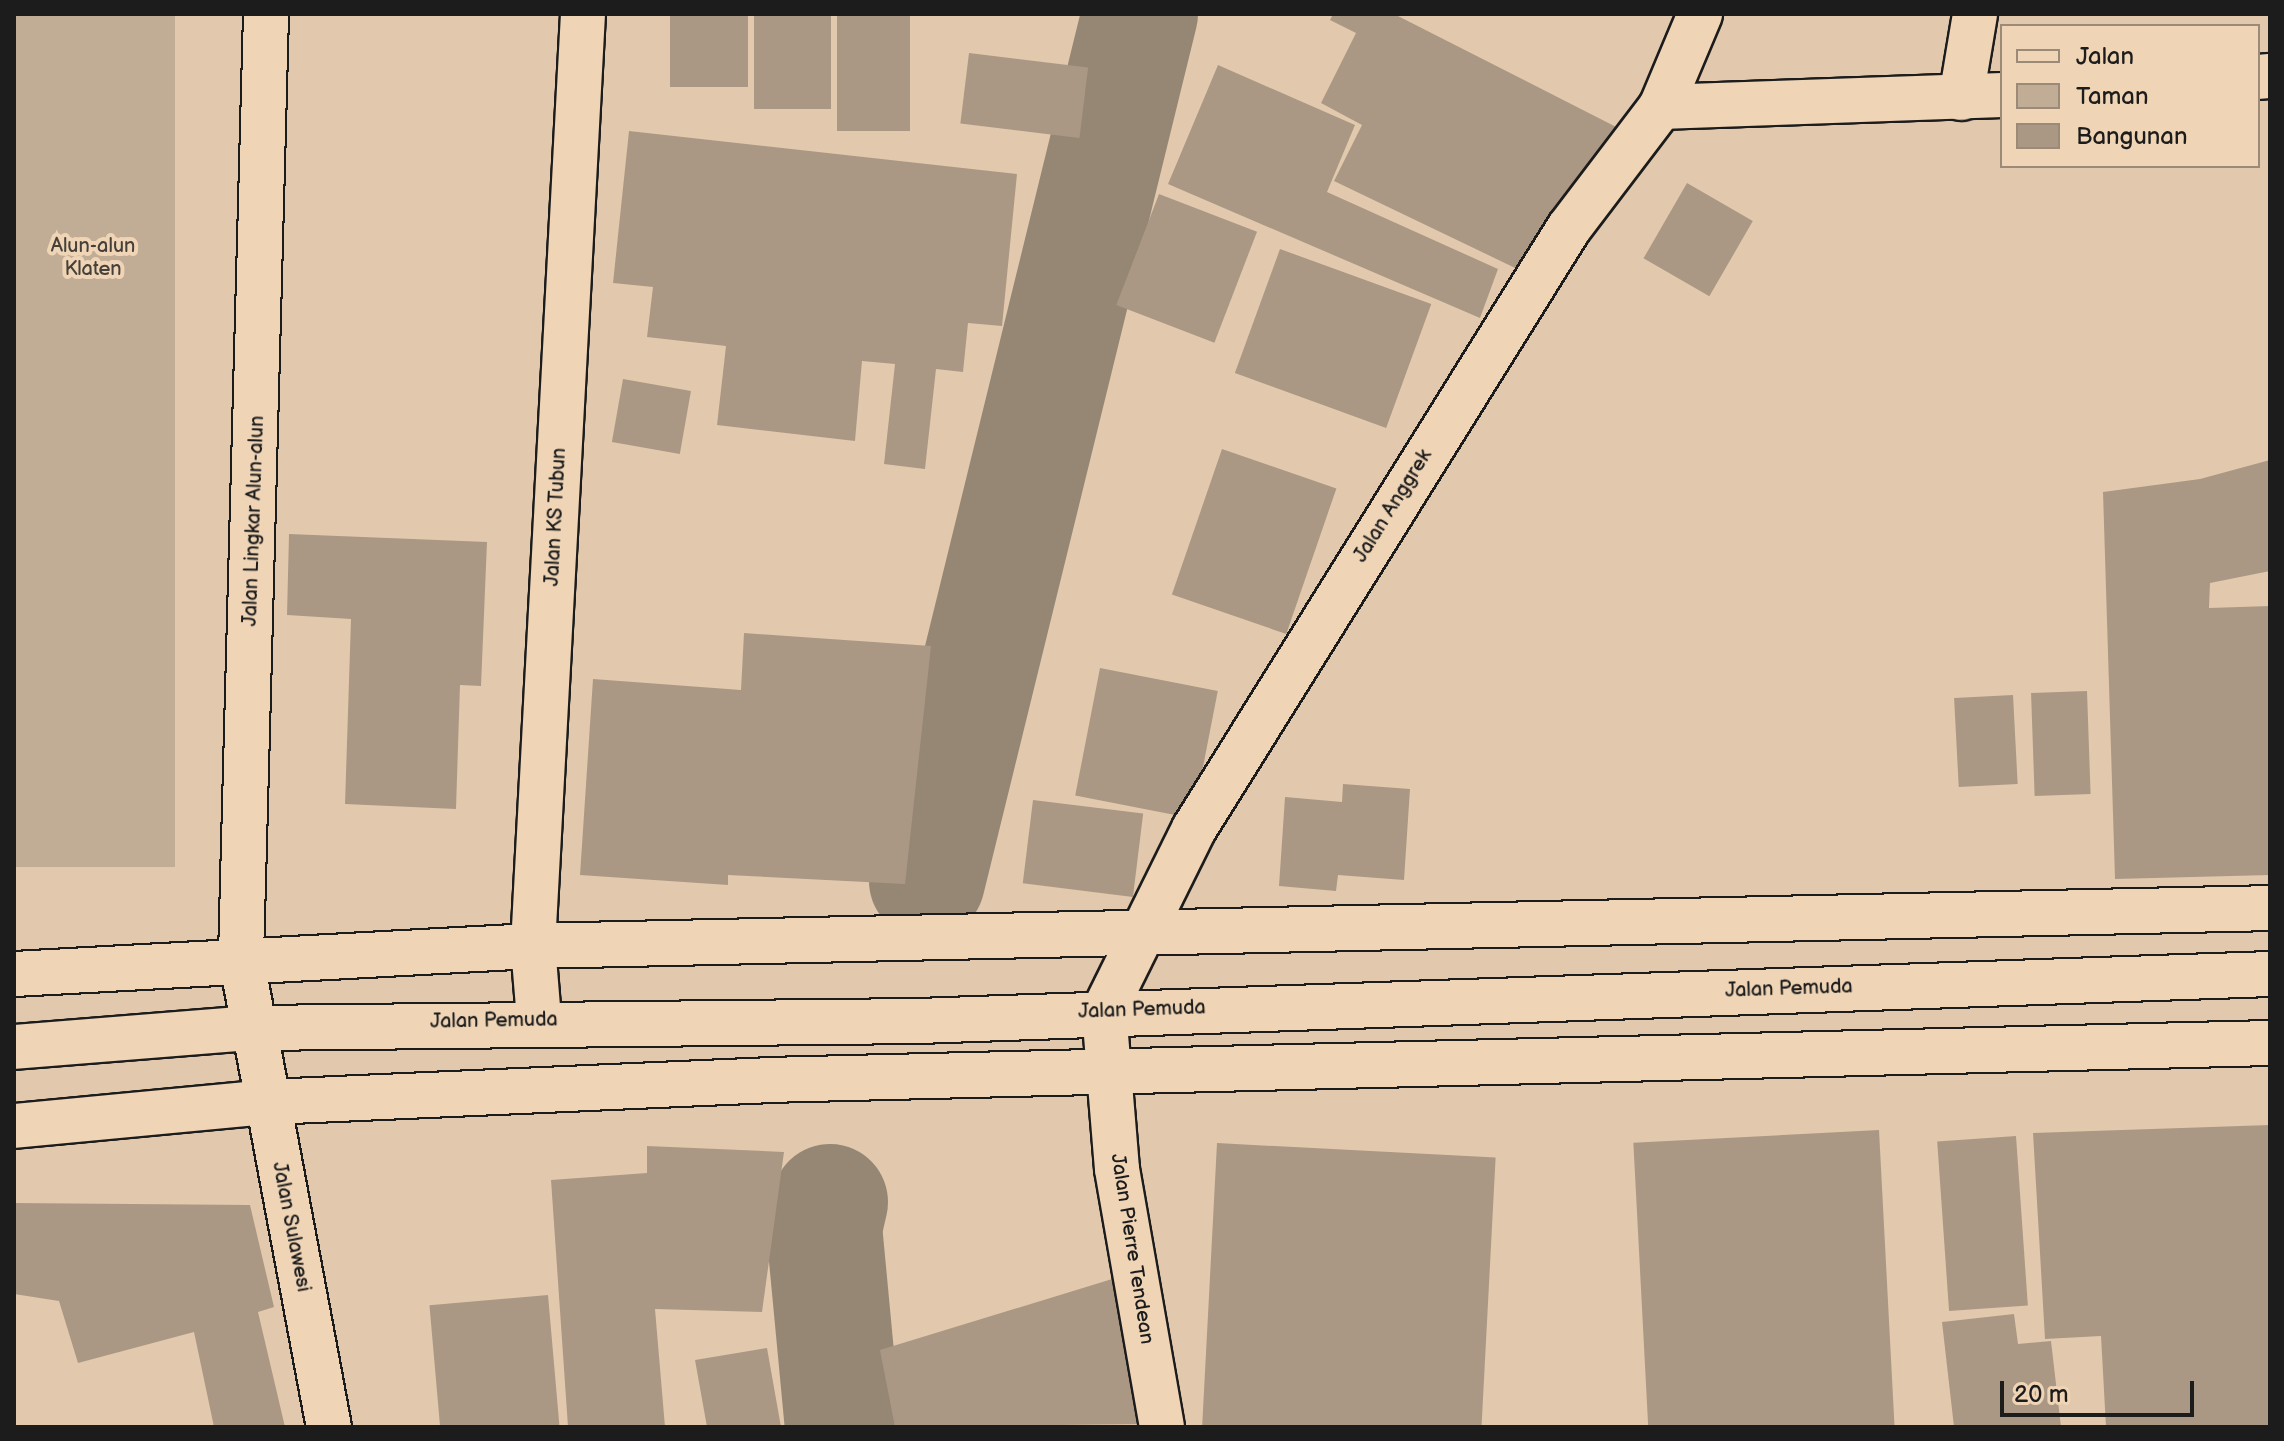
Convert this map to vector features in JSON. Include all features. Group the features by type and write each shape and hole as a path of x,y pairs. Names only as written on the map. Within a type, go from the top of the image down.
{"street":[{"name":"Jalan Lingkar Alun-alun","path":"252,1028 241,957 266,14"},
{"name":"Jalan KS Tubun","path":"539,1019 533,946 583,14"},
{"name":"Jalan Anggrek","path":"1104,1011 1137,938 1332,601 1569,228 1661,107 1700,14"},
{"path":"1661,107 1981,97 1975,14"},
{"path":"14,974 241,957 533,946 1137,938 2270,908"},
{"name":"Jalan Pemuda","path":"14,1047 252,1028 539,1019 771,1025 1104,1011 2270,974"},
{"name":"Jalan Pierre Tendean","path":"1104,1011 1117,1169 1162,1427"},
{"name":"Jalan Sulawesi","path":"252,1028 329,1427"},
{"path":"14,1126 268,1102 1109,1070 2270,1043"}],"green space":[{"name":"Alun-alun Klaten","path":"14,14 175,14 175,867 14,867"}],"building":[{"path":"670,14 748,14 748,87 670,87"},
{"path":"754,14 831,14 831,109 754,109"},
{"path":"837,14 910,14 910,131 837,131"},
{"path":"1333,14 1394,14 1630,134 1534,277 1334,181 1362,125 1321,103 1356,33 1330,20"},
{"path":"969,53 1088,68 1079,138 960,123"},
{"path":"1218,65 1355,125 1327,192 1498,269 1480,318 1168,184"},
{"path":"629,131 1017,174 1002,326 968,323 963,372 936,369 925,469 884,464 895,364 862,361 855,441 717,425 726,346 647,337 653,287 613,283"},
{"path":"1687,183 1753,221 1709,296 1644,258"},
{"path":"1159,194 1257,232 1214,343 1116,305"},
{"path":"1280,249 1431,304 1386,428 1235,373"},
{"path":"623,379 691,391 680,454 612,442"},
{"path":"1222,449 1336,488 1286,634 1172,595"},
{"path":"2270,460 2270,571 2210,583 2209,608 2270,606 2270,875 2115,879 2103,492 2200,479"},
{"path":"289,534 487,542 481,686 460,685 456,809 345,804 351,619 287,615"},
{"path":"744,633 931,646 905,884 728,875 728,885 580,875 593,679 741,690"},
{"path":"1100,668 1218,691 1193,819 1075,796"},
{"path":"2087,691 2091,794 2035,796 2031,693"},
{"path":"2013,695 2018,784 1959,787 1954,698"},
{"path":"1343,784 1410,789 1404,880 1338,875 1336,891 1279,886 1285,797 1342,802"},
{"path":"1033,800 1143,814 1133,897 1023,883"},
{"path":"2270,1125 2270,1427 2106,1427 2101,1336 2045,1339 2033,1133"},
{"path":"1879,1130 1895,1427 1648,1427 1633,1143"},
{"path":"2016,1136 2028,1306 1949,1311 1937,1142"},
{"path":"1217,1143 1496,1158 1481,1427 1202,1427"},
{"path":"647,1146 784,1152 762,1312 655,1309 665,1427 568,1427 551,1180 647,1173"},
{"path":"14,1203 250,1205 274,1307 258,1312 285,1427 214,1427 194,1332 78,1363 59,1301 14,1294"},
{"path":"1122,1276 1149,1424 895,1427 880,1350"},
{"path":"548,1295 560,1426 440,1427 429,1305"},
{"path":"2014,1314 2018,1344 2051,1341 2061,1427 1954,1427 1942,1322"},
{"path":"767,1348 781,1427 707,1427 695,1360"}],"waterway":[{"path":"927,881 1140,14"},
{"path":"830,1202 824,1227 843,1427"}]}
